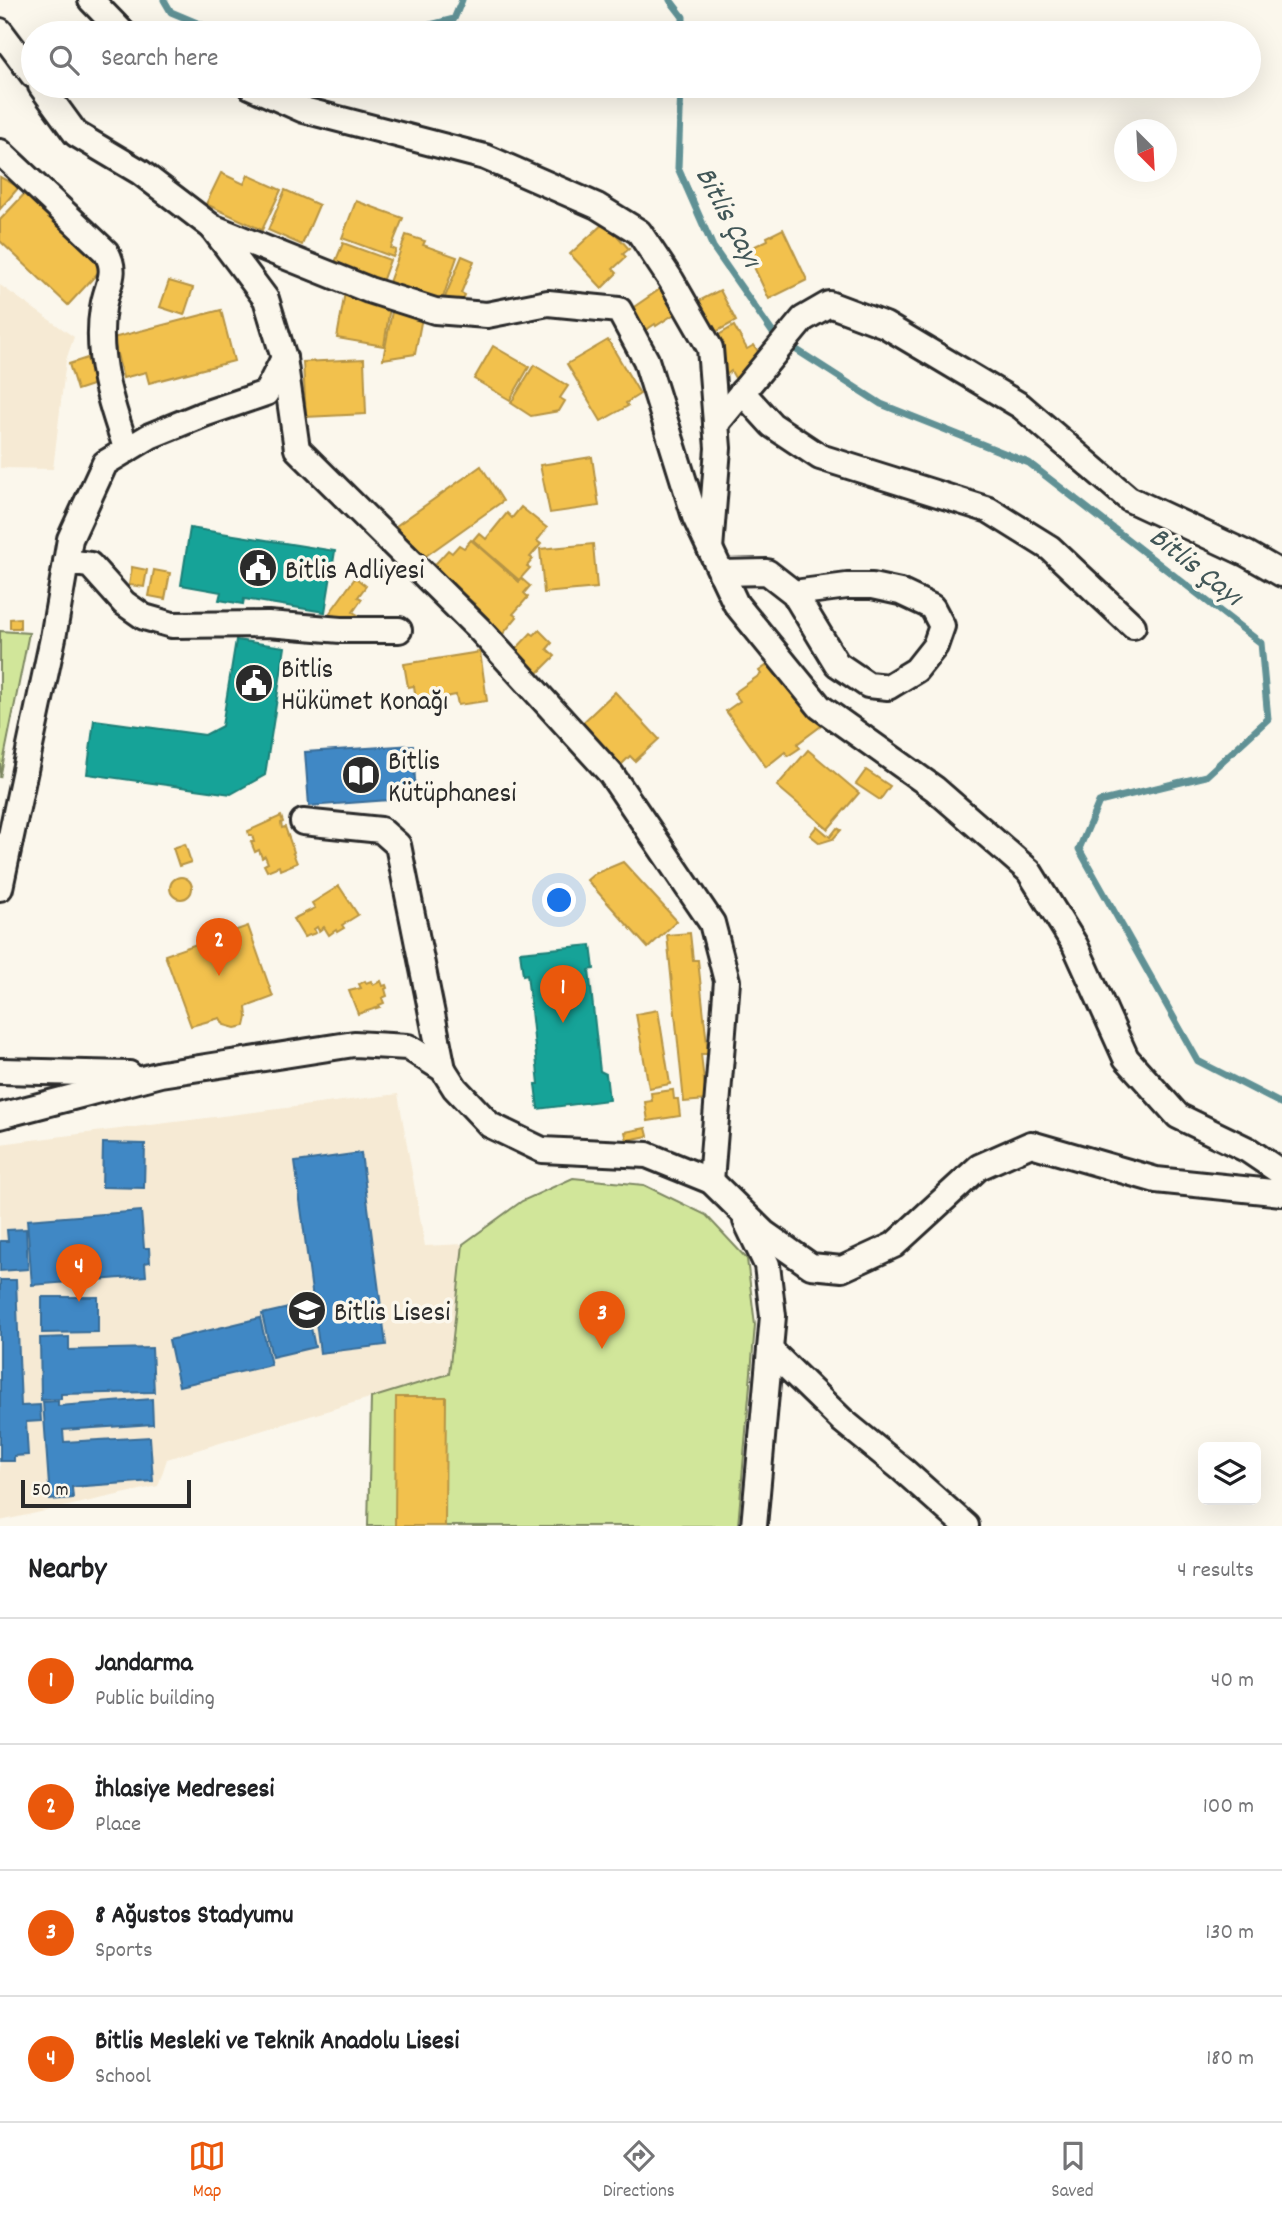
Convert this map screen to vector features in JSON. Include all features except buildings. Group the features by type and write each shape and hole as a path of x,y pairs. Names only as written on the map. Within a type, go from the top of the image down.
{"street":[{"path":"91,0 111,21"},
{"path":"0,31 21,59"},
{"path":"50,98 76,134 140,172 212,228 266,299 284,358 297,449 480,630 611,774 712,923 727,981 710,1181"},
{"path":"277,98 304,110 485,158 597,206 639,232 671,280 710,348 718,448 710,550"},
{"path":"0,152 106,251 111,261 112,272 103,308 102,354 113,410 127,450"},
{"path":"212,228 369,290 435,311 487,315 548,303 619,310 646,360 695,517 736,604 820,707 935,789 1029,871 1075,945 1126,1058 1178,1116 1248,1150 1282,1173"},
{"path":"716,424 803,319 829,304 885,325 1021,406 1129,499 1247,554 1282,574"},
{"path":"0,888 53,638 70,539 105,463 150,436 266,393 284,358"},
{"path":"742,392 772,425 820,457 989,510 1050,548 1133,626"},
{"path":"66,562 90,565 124,603 144,617 172,625 268,624 341,630 399,630"},
{"path":"721,573 767,572 794,593 837,664 868,685 888,687 916,670 935,646 942,626 932,607 891,590 872,586 847,586 794,593"},
{"path":"303,822 381,830 398,845 443,1069 456,1088 490,1125 542,1150 647,1155 710,1181 764,1233 811,1266 842,1269 894,1245 978,1167 1031,1144 1156,1180 1282,1193"},
{"path":"0,1116 161,1074 354,1044 408,1047 443,1069"},
{"path":"0,1071 161,1074"},
{"path":"740,1210 767,1265 773,1316 754,1526"},
{"path":"770,1350 843,1421 966,1526"}],"shaded area":[{"path":"0,285 74,337 66,360 53,469 0,468"},
{"path":"398,1094 425,1246 463,1244 449,1374 167,1459 158,1486 0,1521 0,1144"}],"green space":[{"path":"0,631 29,633 0,778"},
{"path":"573,1178 644,1185 706,1215 747,1259 755,1325 738,1526 368,1526 371,1398 449,1374 463,1244 522,1201"}],"waterway":[{"name":"Bitlis Çayı","path":"164,0 171,12 192,21"},
{"name":"Bitlis Çayı","path":"446,21 454,19 462,0"},
{"name":"Bitlis Çayı","path":"670,0 683,17 683,21"},
{"name":"Bitlis Çayı","path":"681,98 678,168 713,247 775,336 881,404 1029,463 1261,643 1268,719 1206,776 1099,802 1079,849 1198,1061 1282,1104"}],"place":[{"name":"Bitlis Adliyesi","path":"258,568"},
{"name":"Bitlis Hükümet Konağı","path":"254,683"},
{"name":"Bitlis Kütüphanesi","path":"361,775"},
{"name":"İhlasiye Medresesi","path":"219,976"},
{"name":"Jandarma","path":"563,1023"},
{"name":"Bitlis Mesleki ve Teknik Anadolu Lisesi","path":"79,1302"},
{"name":"Bitlis Lisesi","path":"307,1310"},
{"name":"8 Ağustos Stadyumu","path":"602,1349"}]}
